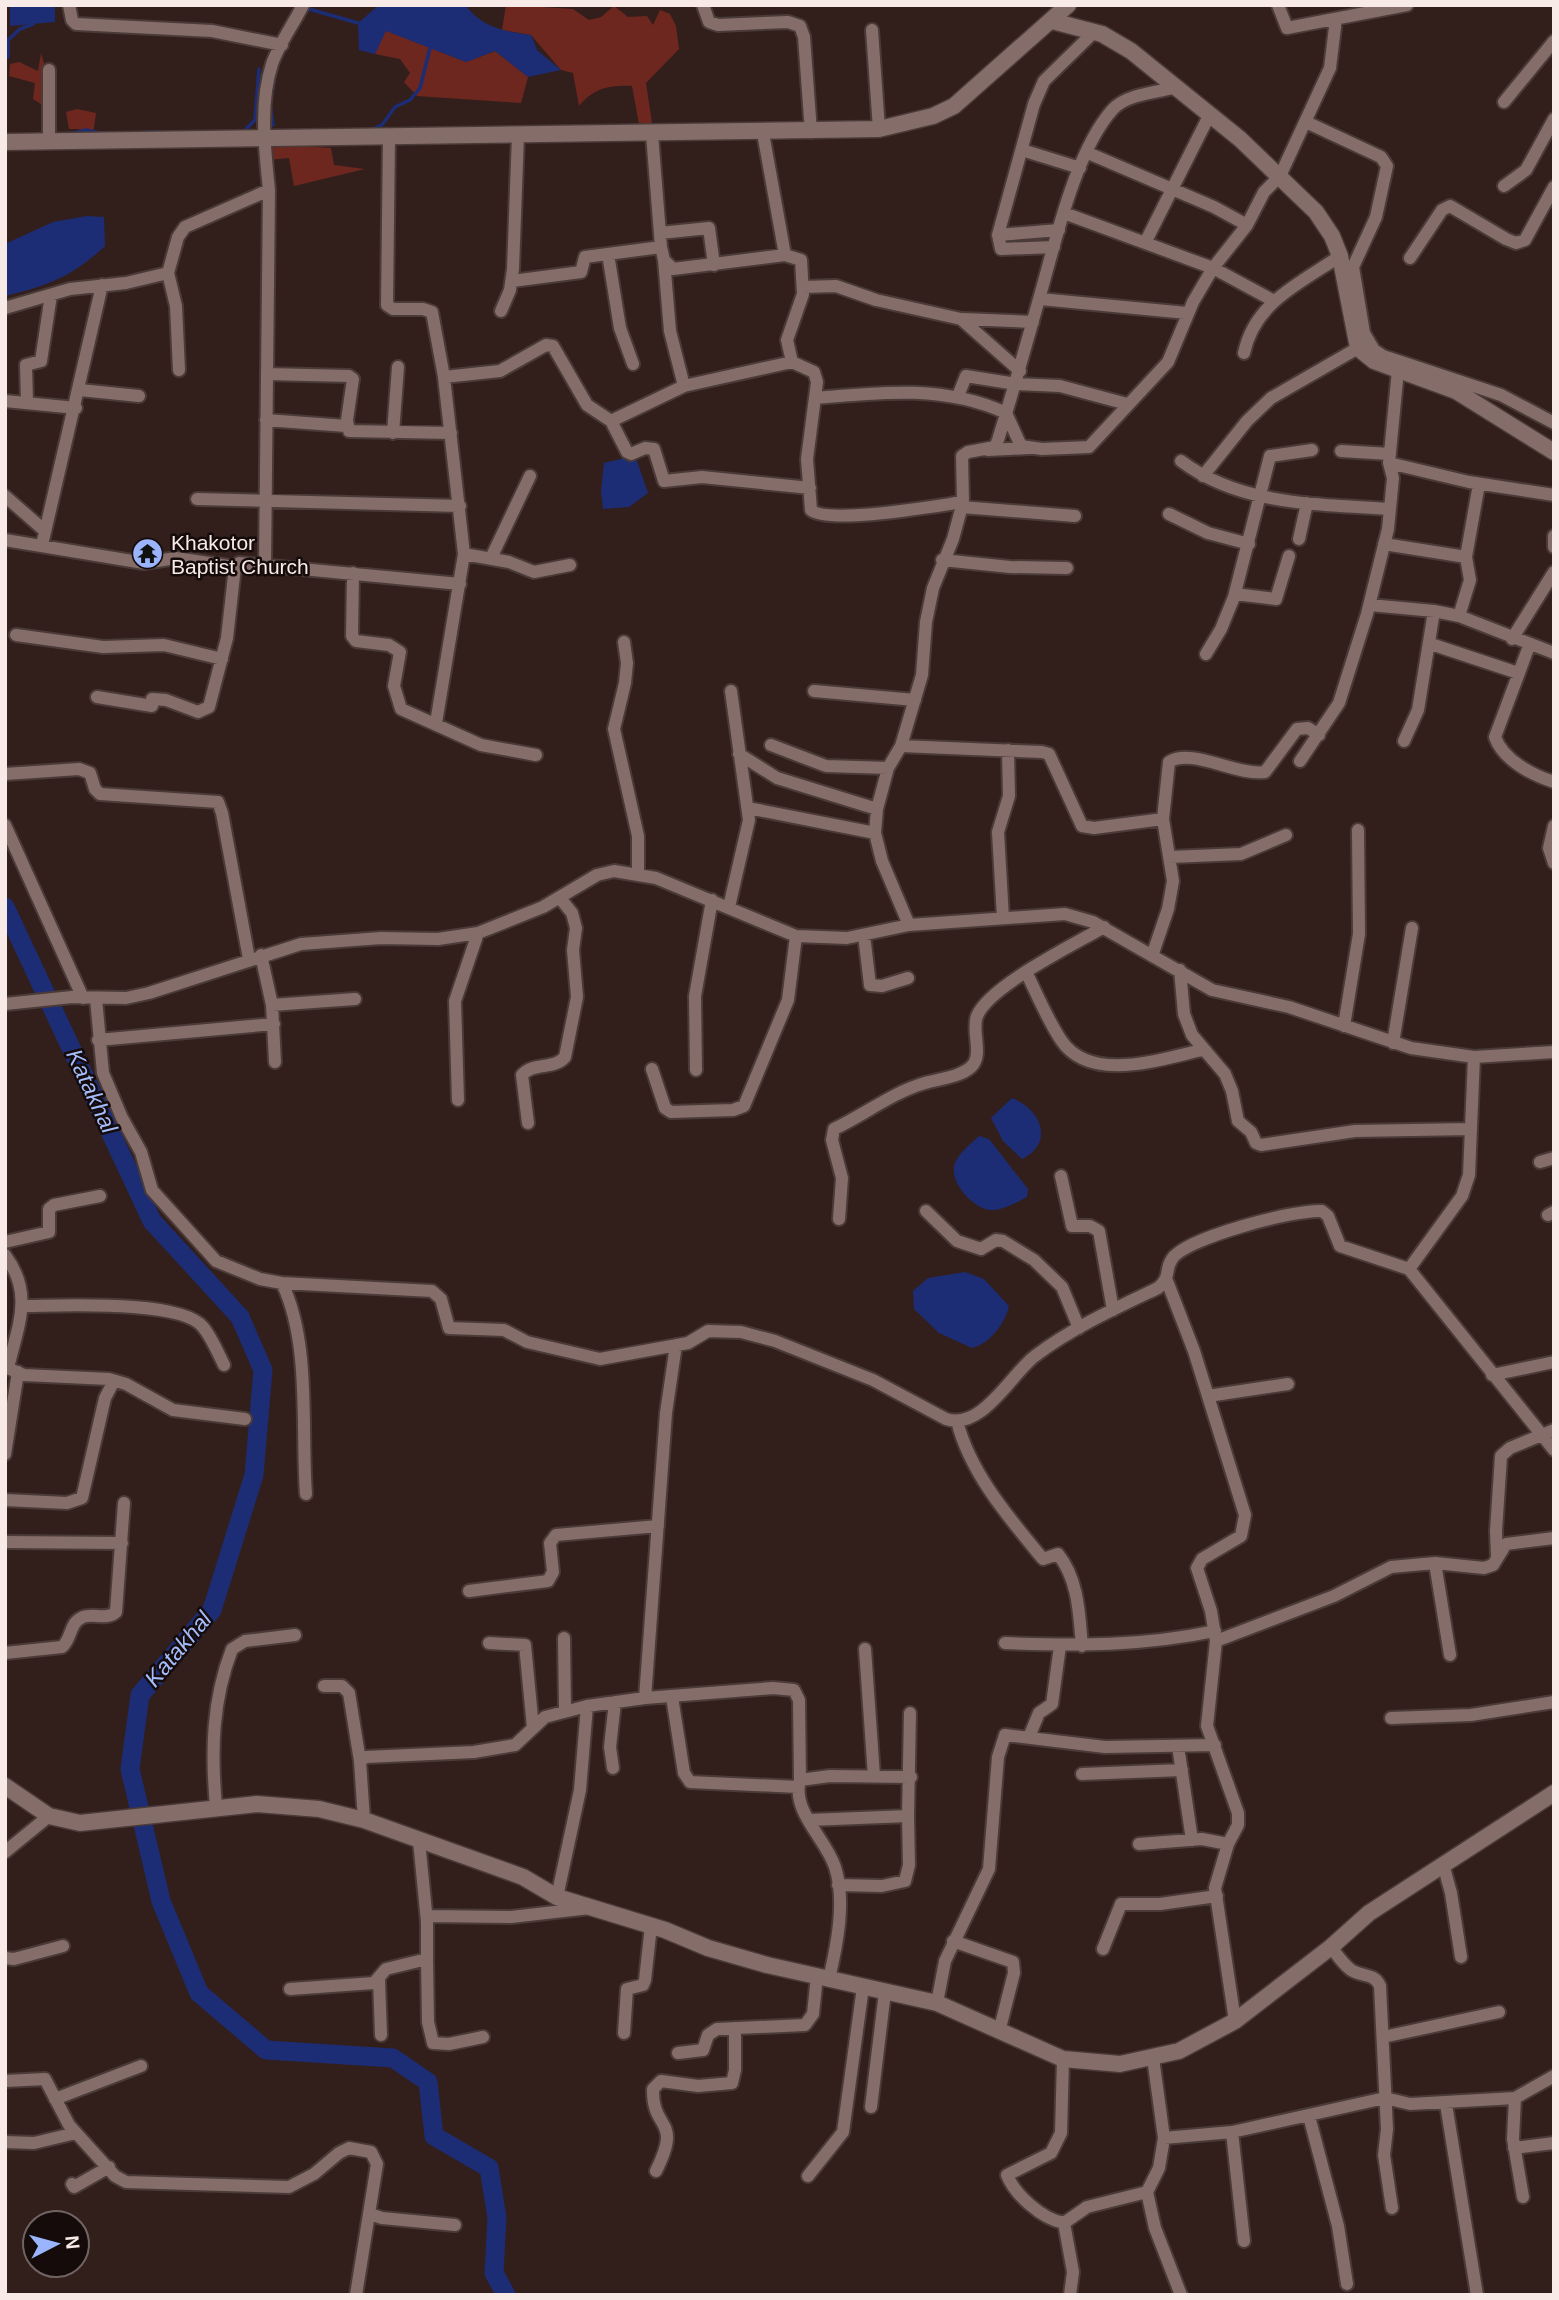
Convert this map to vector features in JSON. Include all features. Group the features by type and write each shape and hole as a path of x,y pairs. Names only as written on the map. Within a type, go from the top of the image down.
{"street":[{"path":"69,5 72,20 76,24 212,31 282,45"},
{"path":"265,564 269,190 264,138 269,78 282,45 303,5"},
{"path":"703,5 709,22 718,24 788,23 800,26 804,37 811,132"},
{"path":"5,142 764,133 879,129 933,116 954,106 1068,5"},
{"path":"1278,5 1287,28 1407,5"},
{"path":"909,925 882,861 875,833 877,809 887,768 901,746 922,676 926,622 942,560 953,539 962,505 962,456 968,452 988,450 1089,447 1168,362 1187,313 1213,268 1247,225 1264,192 1280,176 1330,68 1335,19"},
{"path":"1052,21 1117,41 1210,114 1316,212 1332,236 1339,256 1357,348 1374,361 1456,391 1554,452"},
{"path":"872,30 879,129"},
{"path":"1054,247 1001,249 998,235 1044,81 1094,32"},
{"path":"1504,102 1554,41"},
{"path":"49,71 50,141"},
{"path":"988,450 995,447 998,440 1064,213 1088,152 1114,108 1128,100 1178,87"},
{"path":"1145,243 1210,114"},
{"path":"1504,186 1526,170 1554,119"},
{"path":"1306,122 1381,157 1387,166 1376,217 1353,267 1355,295 1368,343 1383,356 1501,395 1554,423"},
{"path":"764,133 785,255"},
{"path":"652,134 670,331 684,386"},
{"path":"501,311 512,281 518,135"},
{"path":"389,137 387,304 393,309 423,309 432,313 444,377 464,554 436,723"},
{"path":"1022,150 1080,168"},
{"path":"1088,152 1214,207 1247,225"},
{"path":"1410,258 1442,210 1450,206 1506,239 1516,243 1525,240 1554,187"},
{"path":"179,370 177,314 168,273 178,237 185,227 269,190"},
{"path":"1064,213 1213,268 1274,302"},
{"path":"660,233 709,229 714,265"},
{"path":"998,235 1059,230"},
{"path":"512,281 581,272 585,257 663,253"},
{"path":"663,253 673,269 785,255 801,260 803,287 798,311 787,340 792,362"},
{"path":"608,254 621,327 633,364"},
{"path":"1244,353 1251,328 1274,302 1339,256"},
{"path":"5,308 51,295 168,273"},
{"path":"42,545 76,408 102,285"},
{"path":"803,287 836,286 876,300 961,319 1033,321"},
{"path":"27,403 26,365 41,360 51,295"},
{"path":"1040,299 1187,313"},
{"path":"961,319 1020,371"},
{"path":"444,377 500,371 546,345 553,346 587,405 611,421 627,452 631,454 645,447 654,449 664,481 702,477 810,488"},
{"path":"1203,476 1247,421 1271,398 1357,348"},
{"path":"611,421 684,386 792,362 814,372 815,398 807,441 811,510 828,516 962,505 1075,516"},
{"path":"393,433 398,367"},
{"path":"1300,761 1343,694 1370,606 1390,509 1393,478 1389,458 1398,370"},
{"path":"267,374 349,376 353,379 346,426 349,431 451,433"},
{"path":"958,396 966,376 1016,384 1060,386 1127,404"},
{"path":"80,390 139,396"},
{"path":"815,398 924,392 958,396 1006,413"},
{"path":"5,401 76,408"},
{"path":"1006,413 1016,440 1021,446 1032,448"},
{"path":"266,420 346,426"},
{"path":"1206,654 1221,629 1235,594 1270,456 1312,450"},
{"path":"1341,451 1389,458 1479,484 1554,495"},
{"path":"1181,461 1203,476 1261,497 1390,509"},
{"path":"491,558 530,476"},
{"path":"1459,617 1470,580 1466,557 1479,484"},
{"path":"5,496 45,531"},
{"path":"197,499 460,506"},
{"path":"1299,539 1307,503"},
{"path":"1169,514 1208,533 1249,544"},
{"path":"1554,536 1554,547"},
{"path":"5,540 144,562 176,558 235,567"},
{"path":"1384,544 1466,557"},
{"path":"464,554 491,558 534,572 570,565"},
{"path":"1235,594 1276,599 1289,556"},
{"path":"942,560 1010,567 1067,568"},
{"path":"97,697 152,706 152,699 166,699 198,712 209,707 227,638 235,567 239,563 460,584"},
{"path":"1512,639 1554,572"},
{"path":"353,573 352,636 356,641 397,648 400,657 394,686 401,709 481,745 536,755"},
{"path":"1370,606 1434,611 1459,617 1529,646 1554,653"},
{"path":"1404,741 1418,710 1431,644 1434,611"},
{"path":"16,635 103,648 164,645 222,659"},
{"path":"624,642 627,663 625,683 614,729 638,836 638,873"},
{"path":"1431,644 1518,673"},
{"path":"1529,646 1495,737 1497,744 1516,763 1532,774 1554,782"},
{"path":"729,907 747,834 748,808 731,691"},
{"path":"814,691 915,700"},
{"path":"1152,956 1168,909 1173,881 1163,818 1169,762 1186,756 1259,772 1270,767 1297,729 1308,728 1319,735"},
{"path":"771,745 826,766 887,768"},
{"path":"901,746 1049,754 1074,813 1087,828 1163,818"},
{"path":"1003,918 998,832 1009,796 1008,750"},
{"path":"739,754 777,778 877,809"},
{"path":"5,774 79,769 90,773 94,789 100,794 218,802 255,957 272,1005 275,1062"},
{"path":"748,808 875,833"},
{"path":"5,825 83,998 98,1040 103,1073 141,1152 152,1190 216,1261 260,1279 282,1283 432,1292 441,1299 449,1328 505,1330 527,1342 600,1359 688,1343 708,1331 719,1329 764,1338 873,1380 946,1419 957,1421 972,1416 1006,1389 1034,1356 1079,1328 1167,1281"},
{"path":"1554,827 1549,849 1554,863"},
{"path":"1344,1026 1359,934 1358,830"},
{"path":"1170,857 1241,854 1286,835"},
{"path":"5,1004 149,993 301,944 438,939 478,933 560,898 605,872 638,873 712,900 796,936 831,939 909,925 1065,914 1104,927 1212,990 1289,1007 1393,1044 1474,1057 1554,1052"},
{"path":"528,1123 522,1075 530,1069 559,1063 565,1057 577,997 573,950 576,928 572,913 560,898"},
{"path":"696,1070 695,996 712,900"},
{"path":"839,1219 842,1178 832,1140 834,1129 914,1087 970,1068 976,1060 975,1032 977,1017 983,1005 1026,972 1104,927"},
{"path":"1393,1044 1412,928"},
{"path":"458,1100 455,1001 478,933"},
{"path":"864,935 870,985 882,986 908,978"},
{"path":"652,1069 666,1108 671,1112 733,1110 744,1106 788,1000 796,936"},
{"path":"1180,970 1184,1014 1202,1050 1225,1074 1238,1121 1261,1146 1355,1130 1470,1129"},
{"path":"1026,972 1062,1042 1078,1057 1103,1065 1152,1061 1202,1050"},
{"path":"272,1005 355,999"},
{"path":"98,1040 274,1024"},
{"path":"1409,1269 1462,1196 1469,1175 1474,1057"},
{"path":"1540,1162 1554,1158"},
{"path":"1061,1176 1072,1226 1090,1226 1099,1231 1113,1310"},
{"path":"5,1242 49,1232 49,1209 54,1205 100,1196"},
{"path":"926,1211 957,1241 981,1249 996,1240 1003,1241 1034,1260 1062,1287 1079,1328"},
{"path":"1236,2021 1216,1888 1228,1844 1238,1825 1238,1813 1207,1726 1216,1636 1197,1568 1202,1559 1241,1536 1245,1515 1208,1396 1167,1281 1172,1259 1182,1250 1279,1215 1316,1211 1328,1216 1340,1245 1409,1269 1492,1376 1554,1450"},
{"path":"5,1255 17,1271 22,1306 10,1369 5,1454"},
{"path":"282,1283 290,1300 301,1353 306,1494"},
{"path":"22,1306 123,1306 184,1315 203,1326 224,1365"},
{"path":"645,1698 666,1413 677,1345"},
{"path":"1492,1376 1554,1362"},
{"path":"10,1369 114,1381 173,1410 245,1419"},
{"path":"5,1500 67,1503 82,1498 105,1398 114,1381"},
{"path":"1208,1396 1288,1384"},
{"path":"957,1421 964,1448 997,1501 1043,1559 1058,1554 1065,1563 1077,1595 1082,1646"},
{"path":"1497,1557 1496,1531 1502,1456 1510,1448 1554,1430"},
{"path":"5,1653 62,1647 68,1642 74,1624 83,1616 111,1616 116,1612 124,1503"},
{"path":"469,1591 548,1581 553,1572 550,1543 556,1535 658,1526"},
{"path":"1005,1643 1082,1646 1164,1642 1216,1636 1334,1596 1391,1567 1435,1563 1484,1568 1493,1565 1506,1544 1554,1538"},
{"path":"5,1542 122,1542"},
{"path":"1435,1563 1450,1655"},
{"path":"216,1806 211,1740 218,1700 232,1649 245,1641 295,1635"},
{"path":"564,1638 565,1709"},
{"path":"489,1643 524,1645 527,1650 527,1683 533,1728"},
{"path":"1029,1737 1039,1713 1052,1704 1060,1646"},
{"path":"865,1649 874,1776"},
{"path":"324,1686 341,1686 349,1693 360,1761 364,1820"},
{"path":"360,1761 366,1757 474,1752 515,1745 545,1717 565,1709 645,1698 773,1688 794,1690 799,1700 799,1783 809,1820 835,1867 838,1885 838,1929 813,2014 805,2025 712,2031 703,2050 678,2053"},
{"path":"672,1697 684,1773 690,1782 799,1783 807,1777 911,1777"},
{"path":"613,1768 610,1747 615,1702"},
{"path":"1391,1718 1471,1715 1554,1702"},
{"path":"557,1897 580,1790 587,1706"},
{"path":"838,1885 882,1886 905,1881 909,1866 910,1713"},
{"path":"937,2003 945,1961 989,1869 1002,1740 1009,1733 1105,1747 1215,1745"},
{"path":"1178,1746 1192,1840"},
{"path":"1082,1774 1182,1770"},
{"path":"5,1786 49,1816 80,1823 216,1806 289,1805 364,1820 523,1877 557,1897 651,1926 708,1948 823,1978 937,2003 1063,2059 1121,2064 1179,2051 1236,2021 1331,1947 1369,1913 1554,1793"},
{"path":"5,1852 49,1816"},
{"path":"809,1820 908,1816"},
{"path":"1139,1844 1192,1840 1228,1844"},
{"path":"419,1841 427,1916 428,2022 433,2043 450,2045 483,2037"},
{"path":"1443,1864 1451,1893 1461,1957"},
{"path":"1103,1949 1121,1904 1160,1904 1217,1896"},
{"path":"427,1916 533,1916 590,1908"},
{"path":"624,2033 627,1989 643,1985 645,1980 651,1926"},
{"path":"953,1941 995,1953 1013,1962 1014,1973 999,2032"},
{"path":"5,1958 14,1959 63,1946"},
{"path":"1331,1947 1348,1968 1377,1980 1383,2037 1387,2129 1384,2155 1392,2208"},
{"path":"381,2035 379,1980 386,1969 427,1959"},
{"path":"290,1989 379,1980"},
{"path":"808,2176 843,2132 863,1987"},
{"path":"872,2107 885,1992"},
{"path":"1383,2037 1499,2012"},
{"path":"656,2171 669,2140 669,2133 654,2105 653,2089 661,2081 698,2086 732,2083 735,2070 735,2028"},
{"path":"1153,2058 1164,2138 1159,2168 1147,2192 1154,2228 1181,2295"},
{"path":"1063,2059 1061,2133 1051,2153 1007,2175 1010,2184 1051,2221 1064,2223 1087,2207 1147,2192"},
{"path":"55,2099 141,2066"},
{"path":"1164,2138 1232,2132 1385,2098 1397,2103 1446,2104 1515,2098 1554,2076"},
{"path":"5,2081 45,2079 59,2110 76,2133 115,2176 126,2182 289,2187 314,2174 349,2148 371,2152 377,2164 356,2295"},
{"path":"1515,2098 1514,2148 1523,2197"},
{"path":"1446,2104 1477,2295"},
{"path":"1309,2116 1338,2226 1346,2284"},
{"path":"1232,2132 1244,2241"},
{"path":"5,2142 34,2143 76,2133"},
{"path":"1514,2148 1554,2143"},
{"path":"72,2184 74,2187 109,2167"},
{"path":"370,2214 382,2218 455,2225"},
{"path":"1064,2223 1073,2273 1070,2295"}],"shaded area":[{"path":"10,5 55,5 55,22 10,26"},
{"path":"379,5 465,5 486,24 531,35 537,50 561,70 528,77 495,51 466,62 386,31 375,54 359,50 358,23"},
{"path":"506,5 573,9 589,20 601,17 614,6 628,17 647,16 653,25 660,10 670,14 676,26 679,49 646,83 652,123 639,124 632,86 602,89 590,95 579,106 573,73 561,70 531,35 502,30"},
{"path":"385,30 466,62 495,51 528,77 521,103 417,96 404,82 410,73 400,59 375,54"},
{"path":"41,53 47,79 41,104 33,99 35,83 9,76 10,64 19,62 38,71"},
{"path":"77,109 96,113 93,134 80,135 79,129 69,129 66,112"},
{"path":"272,144 331,148 334,165 365,169 294,186 289,158 268,160"},
{"path":"87,216 104,217 105,246 82,265 59,278 5,296 5,244 53,222"},
{"path":"636,458 648,493 629,507 603,509 601,491 604,463"},
{"path":"1012,1098 1030,1110 1040,1127 1038,1144 1022,1159 1003,1141 991,1118"},
{"path":"979,1136 989,1139 1028,1189 1027,1197 1004,1208 990,1210 976,1204 962,1192 955,1176 956,1161"},
{"path":"965,1272 984,1279 1009,1306 996,1332 979,1346 972,1348 939,1333 914,1309 913,1291 928,1278"}],"waterway":[{"path":"304,15 309,9 358,23"},
{"path":"8,57 8,40 20,29 33,24"},
{"path":"370,130 382,125 395,107 410,100 420,88 430,48"},
{"path":"244,131 255,120 259,69"},
{"path":"273,125 270,104 275,75"},
{"path":"70,134 86,130 100,133"},
{"path":"143,132 160,132"},
{"name":"Katakhal","path":"5,907 152,1221 240,1317 263,1370 254,1475 212,1610 140,1695 130,1769 161,1901 199,1993 266,2050 393,2058 428,2082 434,2136 489,2168 497,2218 494,2273 506,2295"}],"place":[{"name":"Khakotor Baptist Church","path":"148,554"}]}
